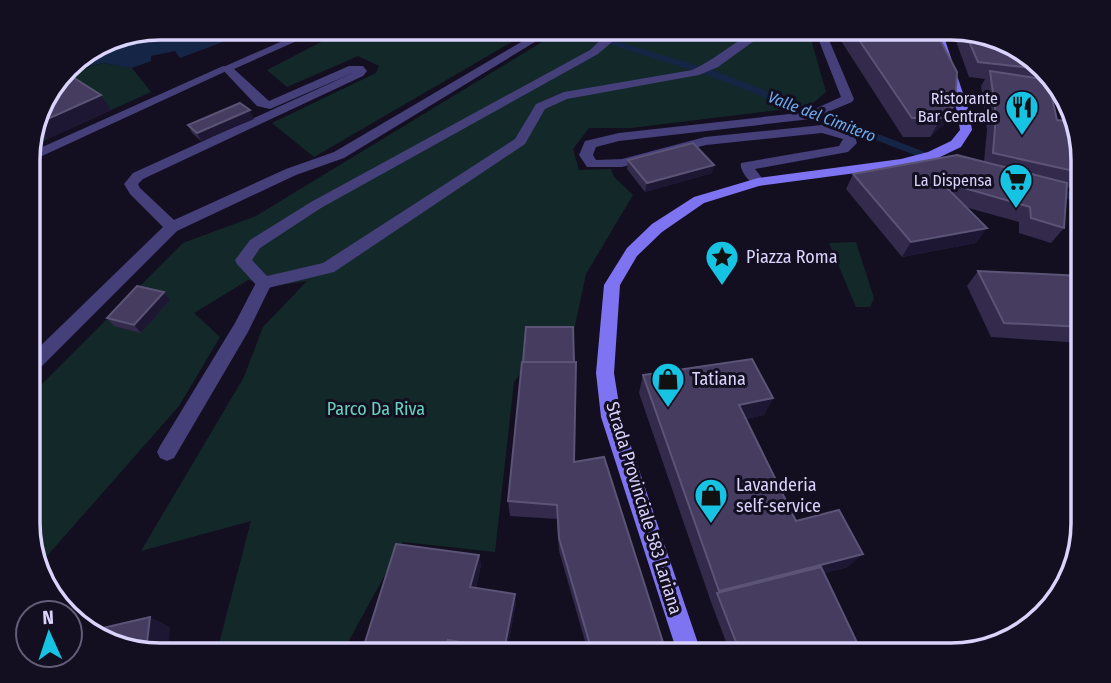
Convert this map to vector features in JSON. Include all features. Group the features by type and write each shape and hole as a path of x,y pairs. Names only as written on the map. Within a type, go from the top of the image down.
{"main road":[{"name":"Strada Provinciale 583 Lariana","path":"686,642 611,417 605,373 612,285 632,252 657,228 699,200 758,182 912,160 933,155 956,144 966,130 963,111 940,40"}],"street":[{"path":"41,153 293,40"},
{"path":"40,357 172,227 291,172 339,155 533,40"},
{"path":"264,283 243,260 255,244 316,205 597,49 606,40"},
{"path":"264,283 328,268 520,141 540,107 564,96 695,73 714,65 750,40"},
{"path":"758,182 746,166 844,149 850,143 849,136 822,129 705,141 622,163 592,164 586,155 590,144 619,137 811,115 848,99 825,40"},
{"path":"172,227 131,184 138,176 266,119 361,71 353,68 270,105 261,103 227,68"},
{"path":"167,452 242,327 264,283"}],"green space":[{"path":"325,40 515,40 314,157 272,123 376,73 379,66 358,56 287,87 267,70"},
{"name":"Parco Da Riva","path":"545,40 811,40 826,92 813,103 778,110 631,128 589,128 573,149 579,170 611,169 614,177 633,195 586,274 573,335 523,370 514,382 495,552 403,542 348,643 219,643 251,521 141,551 244,377 263,327 307,281 281,285 248,280 194,313 220,337 179,406 46,557 41,538 40,386 183,243 256,216"},
{"path":"103,63 132,68 151,92 42,142 56,100 82,69"},
{"path":"856,242 874,298 870,307 856,307 829,243"}],"water":[{"path":"161,40 228,40 180,58 175,51 151,56 151,61 132,68 103,63 84,68 115,49 137,43"}],"building":[{"path":"859,40 940,40 957,72 955,105 941,118 912,118"},
{"path":"969,42 996,49 1026,67 978,62"},
{"name":"Ristorante Bar Centrale","path":"990,71 1039,79 1052,97 1057,120 1064,122 1070,153 1070,170 993,153 996,115"},
{"path":"73,78 101,95 48,119 56,100"},
{"path":"240,103 250,110 197,133 188,125"},
{"path":"693,143 714,165 647,183 628,160"},
{"path":"957,155 1067,183 1064,228 1031,218 1030,207 940,181 987,228 911,242 853,174"},
{"path":"978,271 1070,275 1070,326 1004,323"},
{"path":"137,286 164,292 134,325 107,318"},
{"path":"526,327 573,327 574,362 523,362"},
{"path":"752,359 773,398 739,405 796,521 839,510 863,554 719,591 643,375"},
{"path":"522,362 576,362 574,462 604,457 663,642 589,642 559,538 557,505 508,501"},
{"path":"396,544 479,555 470,587 515,594 505,643 448,640 447,643 365,643"},
{"path":"821,567 857,642 736,642 717,593"},
{"path":"150,617 147,642 130,639 102,628"}],"waterway":[{"name":"Valle del Cimitero","path":"602,40 711,73 942,161"},
{"name":"Valle del Cimitero","path":"1048,190 1070,196"}],"place":[{"name":"Ristorante Bar Centrale","path":"1022,137"},
{"name":"La Dispensa","path":"1016,210"},
{"name":"Piazza Roma","path":"722,287"},
{"name":"Tatiana","path":"668,409"},
{"name":"Lavanderia self-service","path":"711,525"}]}
